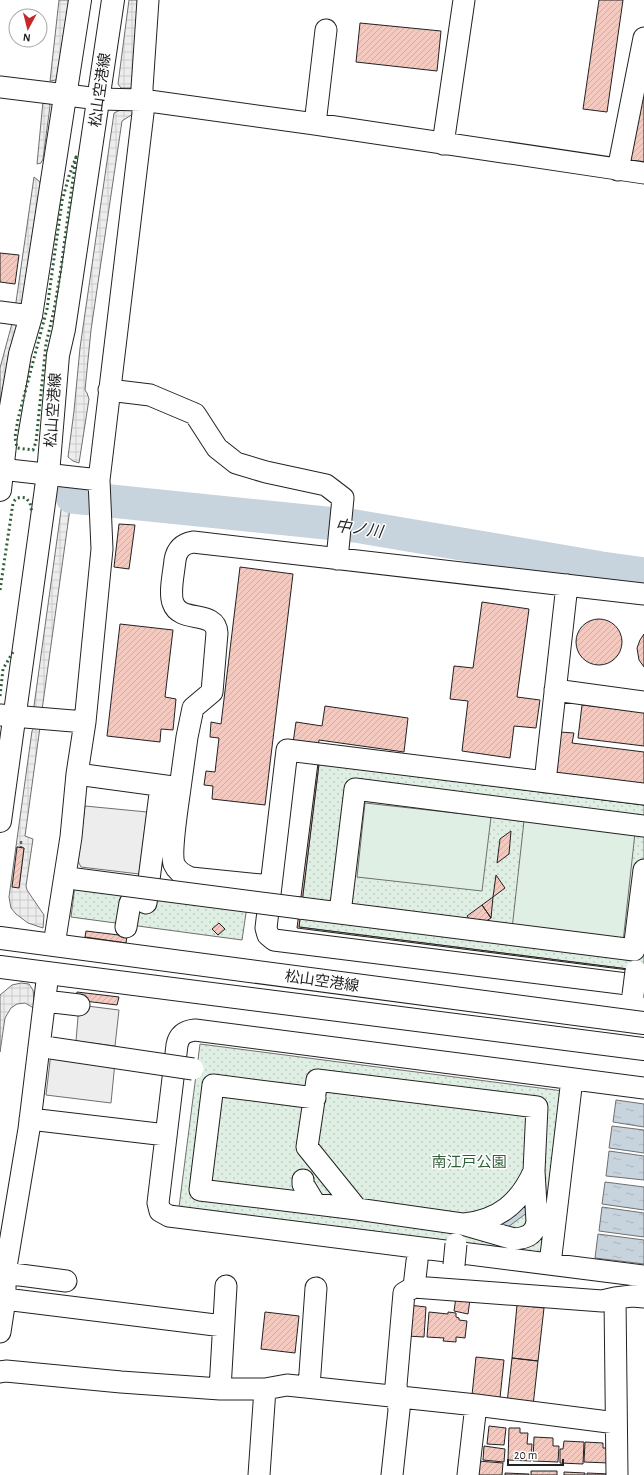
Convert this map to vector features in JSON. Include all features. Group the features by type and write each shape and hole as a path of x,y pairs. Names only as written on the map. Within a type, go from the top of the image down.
{"main road":[{"path":"1,476 6,436 20,354 30,316 80,0"},
{"name":"松山空港線","path":"0,821 7,716 48,474 58,355 64,329 113,0"},
{"name":"松山空港線","path":"0,938 644,1023"},
{"name":"松山空港線","path":"0,967 644,1049"}],"street":[{"path":"54,945 70,879 71,837 77,774 85,722 102,549 99,493 109,390 142,120 148,0"},
{"path":"443,144 464,0"},
{"path":"315,124 326,30"},
{"path":"618,170 644,38"},
{"path":"0,87 99,99 142,100 644,173"},
{"path":"0,312 30,316"},
{"path":"109,390 150,395 195,414 217,448 236,463 266,472 326,485 343,498 337,559"},
{"path":"1,476 48,474 99,493"},
{"path":"126,927 134,895 187,737 194,708 212,692 218,633 215,624 210,620 179,612 174,606 172,598 177,551 185,544 193,542 644,594"},
{"path":"545,782 567,585"},
{"path":"555,690 644,702"},
{"path":"7,716 85,722"},
{"path":"644,794 287,750 266,930 268,936 274,940 638,984 634,950 644,870"},
{"path":"77,774 170,787"},
{"path":"170,787 174,863 180,873 190,878 271,886"},
{"path":"340,913 355,789 644,826"},
{"path":"70,879 134,895 300,908 634,950"},
{"path":"0,1332 5,1299 5,1273 30,1119 42,1068 45,1047 45,1001 48,973"},
{"path":"45,1001 79,1005"},
{"path":"644,1088 190,1031 181,1036 177,1045 158,1203 160,1211 167,1216 644,1276"},
{"path":"45,1047 109,1051 193,1069 213,1085 315,1098"},
{"path":"550,1264 572,1079"},
{"path":"213,1085 200,1190 284,1200 315,1204 357,1209 459,1231 514,1239 528,1236 535,1228 537,1222 534,1171 537,1107 317,1080 305,1168 315,1204"},
{"path":"30,1119 166,1135"},
{"path":"284,1200 305,1168"},
{"path":"305,1168 357,1209"},
{"path":"459,1231 501,1213 521,1195 534,1171"},
{"path":"454,1264 459,1231"},
{"path":"414,1287 416,1261"},
{"path":"5,1273 66,1281"},
{"path":"220,1389 226,1286"},
{"path":"392,1475 399,1410 396,1385 404,1293 414,1287 602,1301 632,1296 644,1298"},
{"path":"309,1388 316,1288"},
{"path":"616,1298 617,1475"},
{"path":"5,1299 224,1326"},
{"path":"0,1372 6,1371 121,1382 220,1389 265,1390 287,1385 616,1423"},
{"path":"259,1475 265,1390"},
{"path":"468,1475 476,1406"}],"path":[{"path":"21,841 21,848"}],"green space":[{"path":"319,764 644,805 644,971 299,927"},
{"path":"365,803 491,817 482,891 357,877"},
{"path":"524,821 635,833 623,942 512,929"},
{"path":"154,881 249,893 242,940 71,917 75,886"},
{"name":"南江戸公園","path":"200,1044 563,1091 542,1254 179,1207"}],"shaded area":[{"path":"59,0 69,0 58,74 56,80 50,81"},
{"path":"129,0 138,0 132,88 121,88 118,84"},
{"path":"43,101 49,103 50,106 43,159 41,163 37,164"},
{"path":"127,109 134,110 136,112 122,121 91,330 85,390 89,399 79,463 68,457 80,348 114,113"},
{"path":"34,177 41,185 21,323 0,401 0,368 14,316"},
{"path":"73,487 42,710 36,709 34,706 64,489"},
{"path":"40,727 25,836 33,839 26,886 27,890 44,915 43,928 28,923 16,914 11,908 9,897 32,731 34,728","holes":["17,847 24,848 19,887"]},
{"path":"85,806 147,812 139,874 81,867 78,861"},
{"path":"21,983 29,984 33,990 35,1010 25,1003 17,1004 11,1008 5,1018 0,1052 0,995 12,985"},
{"path":"79,1005 119,1010 115,1046 76,1041"},
{"path":"51,1053 115,1062 111,1103 46,1095"}],"water":[{"path":"616,1100 644,1104 644,1127 613,1122"},
{"path":"612,1126 644,1130 644,1153 609,1148"},
{"path":"609,1151 644,1156 644,1180 606,1176"},
{"path":"605,1182 644,1187 644,1210 602,1204"},
{"path":"527,1194 528,1212 508,1227 495,1226"},
{"path":"602,1207 644,1213 644,1237 599,1231"},
{"path":"598,1234 644,1240 644,1264 595,1258"}],"building":[{"path":"599,0 623,0 607,112 583,109"},
{"path":"360,23 441,31 437,71 356,62"},
{"path":"644,84 644,163 627,160"},
{"path":"0,253 19,255 15,284 0,282"},
{"path":"119,524 135,525 129,569 114,567"},
{"path":"240,567 293,574 265,805 212,799 213,786 204,785 206,771 215,772 219,738 210,737 211,722 221,724"},
{"path":"482,602 529,609 517,697 540,700 536,728 514,726 510,758 462,751 468,701 450,699 454,666 473,668"},
{"path":"599,619 612,623 618,629 622,642 618,655 612,661 599,665 586,661 580,655 576,642 580,629 586,623"},
{"path":"120,624 173,630 165,697 176,699 173,730 161,729 160,742 107,736"},
{"path":"644,634 644,667 639,660 637,648"},
{"path":"582,705 644,712 644,746 578,738"},
{"path":"325,706 408,718 404,752 319,740 318,747 293,743 296,722 322,726"},
{"path":"560,732 574,733 572,743 644,752 644,785 555,774"},
{"path":"318,763 644,805 319,764 299,927 644,972 297,928"},
{"path":"511,831 509,854 497,863 500,839"},
{"path":"17,847 24,848 19,888 12,887"},
{"path":"496,875 505,888 493,897"},
{"path":"493,897 491,918 482,905"},
{"path":"482,905 491,918 475,928 467,916"},
{"path":"219,923 225,929 218,935 212,929"},
{"path":"86,931 127,936 126,943 85,937"},
{"path":"77,992 119,997 117,1005 76,1000"},
{"path":"456,1297 470,1299 468,1314 454,1311"},
{"path":"409,1305 426,1307 424,1337 407,1336"},
{"path":"517,1305 544,1308 538,1361 512,1358"},
{"path":"265,1312 299,1316 295,1353 261,1349"},
{"path":"429,1312 448,1314 448,1312 456,1313 456,1317 459,1318 459,1320 467,1321 465,1338 456,1337 456,1342 443,1341 444,1338 427,1337"},
{"path":"476,1357 504,1360 500,1398 472,1395"},
{"path":"512,1358 538,1361 533,1406 507,1403"},
{"path":"489,1426 506,1428 504,1445 487,1444"},
{"path":"509,1428 520,1428 520,1433 528,1433 527,1444 532,1444 531,1461 508,1460"},
{"path":"534,1437 553,1438 553,1446 559,1446 558,1462 533,1461"},
{"path":"564,1441 584,1442 583,1464 560,1463 560,1449 563,1449"},
{"path":"585,1442 603,1443 603,1448 610,1448 609,1463 584,1462"},
{"path":"484,1446 505,1449 504,1462 483,1460"},
{"path":"478,1461 503,1463 502,1475 477,1475"},
{"path":"531,1471 557,1471 557,1475 531,1475"},
{"path":"564,1472 585,1473 585,1475 564,1475"},
{"path":"505,1473 529,1474 529,1475 505,1475"},
{"path":"587,1473 610,1474 610,1475 587,1475"}],"waterway":[{"name":"中ノ川","path":"72,497 355,526 644,574"}],"hedge":[{"path":"76,157 60,275 46,344 36,442 33,450 17,448 15,437 18,419 47,309 62,201 76,157"},
{"path":"0,590 14,501 18,498 26,498 30,503 32,513"},
{"path":"0,696 3,669 13,652"}]}
